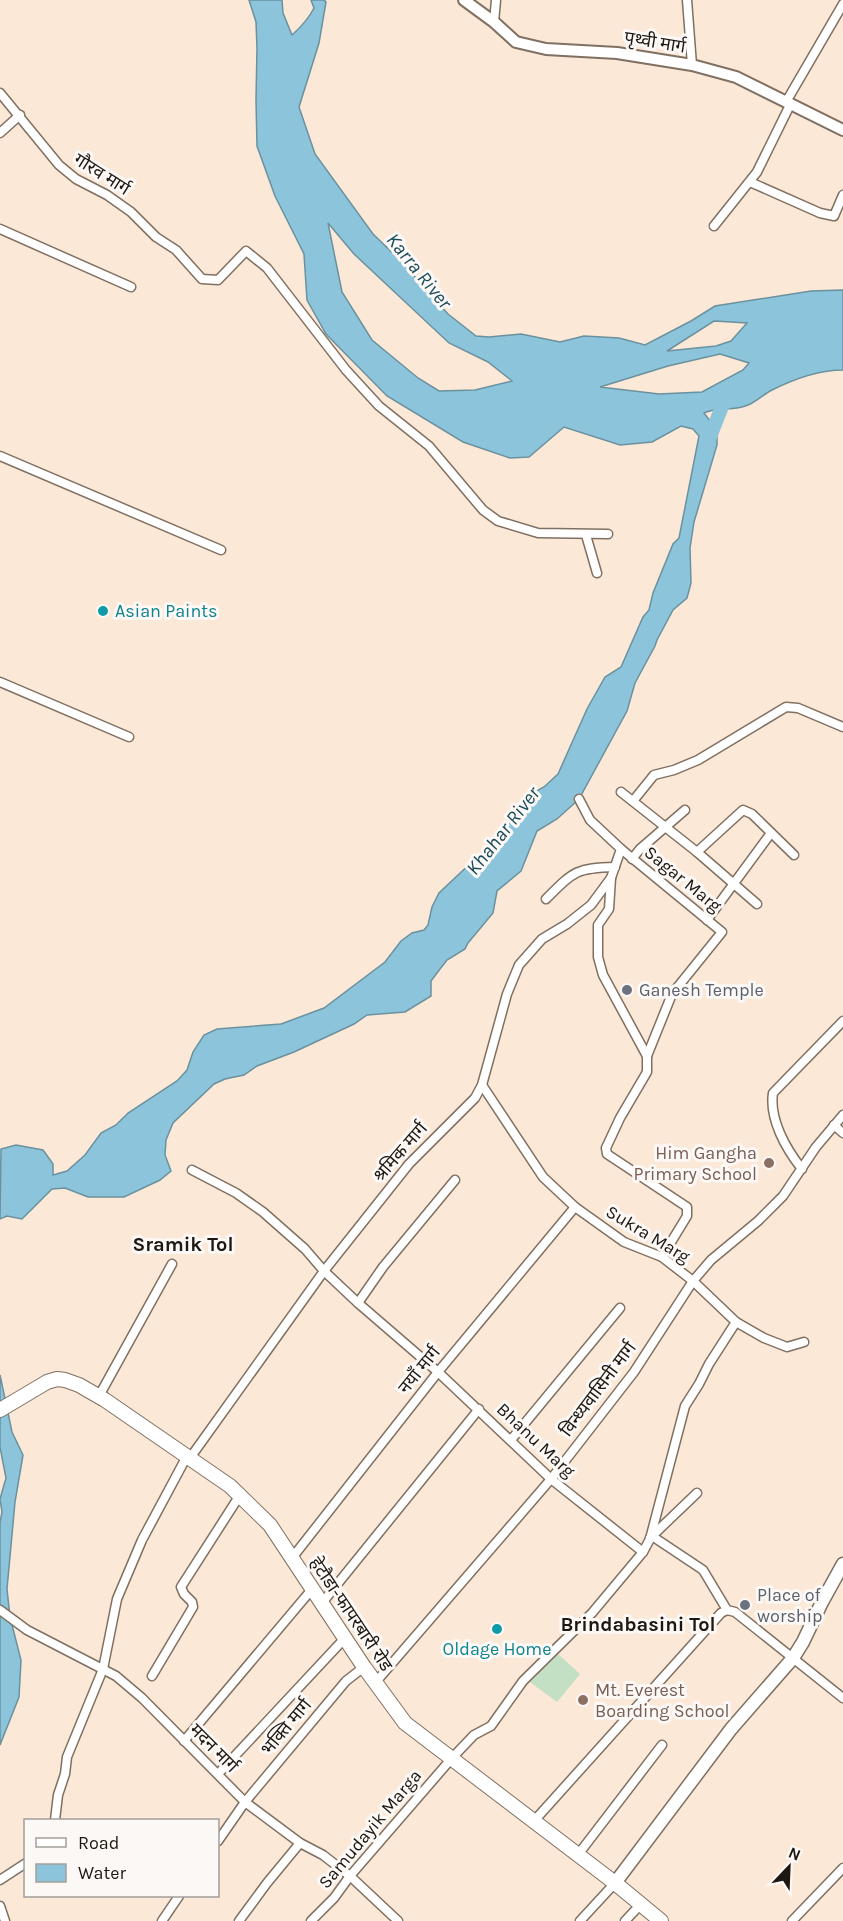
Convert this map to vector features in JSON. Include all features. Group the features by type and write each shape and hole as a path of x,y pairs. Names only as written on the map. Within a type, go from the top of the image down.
{"highway":[{"name":"हेटौडा-फापरबारी रोड","path":"0,1410 47,1382 57,1379 80,1385 230,1486 270,1525 363,1667 405,1723 615,1883 661,1921"}],"main road":[{"path":"615,1883 731,1728 793,1658 843,1564"}],"street":[{"name":"पृथ्वी मार्ग","path":"464,0 516,42 546,49 617,53 692,65 736,77 843,130"},
{"path":"494,22 496,0"},
{"path":"687,0 692,65"},
{"path":"714,226 757,172 788,103 840,16 843,4"},
{"name":"गौरव मार्ग","path":"0,93 59,165 76,179 107,195 131,212 156,237 176,250 202,279 218,280 246,251 267,268 346,370 379,405 429,446 483,510 498,521 538,533 586,535"},
{"path":"0,133 20,115"},
{"path":"750,182 820,213 834,216 843,195"},
{"path":"0,230 131,287"},
{"path":"0,456 221,550"},
{"path":"597,573 586,535 608,534"},
{"path":"0,682 129,738"},
{"path":"633,801 654,775 698,760 786,707 798,708 843,727"},
{"path":"621,792 697,852 757,904"},
{"name":"Sagar Marg","path":"579,799 590,819 621,849 722,932 672,994 647,1056"},
{"path":"632,859 640,849 685,810"},
{"path":"697,852 743,810 752,814 794,855"},
{"path":"707,920 771,833"},
{"name":"श्रमिक मार्ग","path":"55,1819 67,1757 103,1669 117,1599 142,1540 188,1457 324,1271 409,1164 475,1098 482,1084 507,994 519,965 542,939 567,924 591,905 611,878 621,849"},
{"path":"546,899 569,876 587,868 615,867"},
{"path":"611,878 609,909 598,925 598,957 603,975 647,1056 647,1072 620,1118 606,1148 608,1155 687,1207 687,1216 662,1257"},
{"path":"802,1169 791,1156 774,1116 771,1104 773,1093 843,1021"},
{"name":"Sukra Marg","path":"482,1084 543,1177 575,1207 624,1242 662,1257 693,1281 736,1322 764,1338 787,1347 804,1342"},
{"name":"विन्ध्यवासिनी मार्ग","path":"375,1683 551,1479 634,1372 693,1281 711,1260 783,1197 816,1148 843,1114"},
{"path":"834,1125 843,1133"},
{"name":"Bhanu Marg","path":"192,1170 236,1193 263,1212 305,1249 357,1303 438,1372 551,1479 643,1552"},
{"path":"357,1303 383,1267 455,1180"},
{"name":"नयाँ मार्ग","path":"292,1558 438,1372 575,1207"},
{"path":"99,1396 172,1264"},
{"path":"511,1440 620,1308"},
{"path":"452,1758 474,1735 491,1726 523,1681 592,1613 643,1552 651,1538 685,1406 736,1322"},
{"path":"322,1603 478,1409"},
{"path":"651,1538 697,1493"},
{"path":"152,1676 193,1607 192,1602 183,1594 181,1587 240,1495"},
{"path":"651,1538 703,1570 727,1610"},
{"path":"184,1741 313,1588"},
{"name":"मदन मार्ग","path":"0,1610 27,1630 116,1676 142,1698 245,1802 300,1843 323,1855 350,1876 398,1921"},
{"path":"534,1821 721,1613 727,1610 735,1612 843,1698"},
{"path":"218,1774 345,1638"},
{"name":"भक्ति मार्ग","path":"219,1840 245,1802 346,1682 363,1667"},
{"path":"577,1856 662,1745"},
{"name":"Samudayik Marga","path":"311,1921 334,1898 350,1876 452,1758"},
{"path":"239,1921 267,1882 300,1843"},
{"path":"0,1880 24,1864"},
{"path":"792,1921 843,1868"},
{"path":"580,1921 615,1883"},
{"path":"162,1921 178,1897"},
{"path":"625,1921 641,1904"},
{"path":"0,1906 5,1921"}],"green space":[{"path":"558,1654 580,1674 557,1702 530,1682"}],"water":[{"path":"249,0 282,0 283,13 292,35 312,12 314,8 311,0 326,2 319,43 299,107 315,154 373,234 402,262 448,314 476,336 521,334 560,342 584,336 619,338 645,345 715,306 811,291 843,290 843,370 815,373 798,379 742,407 704,413 717,430 717,445 694,522 690,548 691,583 687,598 673,610 635,683 627,711 579,799 557,819 537,831 521,871 497,891 493,913 465,949 447,960 431,981 431,996 405,1012 367,1015 354,1024 294,1052 257,1066 244,1075 214,1084 173,1123 166,1140 165,1155 171,1171 160,1180 124,1197 88,1197 65,1188 52,1189 22,1219 7,1216 0,1219 1,1149 16,1145 43,1150 53,1164 53,1175 67,1171 85,1155 101,1133 116,1125 128,1113 177,1081 187,1070 193,1052 204,1035 217,1029 281,1024 324,1008 385,962 401,941 412,933 424,930 428,925 432,907 439,893 492,843 531,794 544,787 558,774 587,709 605,677 621,667 643,617 649,610 653,593 673,544 679,538 699,436 693,429 681,426 652,442 620,445 564,427 529,457 510,458 463,442 387,396 326,334 307,300 304,254 275,196 257,146 256,22","holes":["328,223 354,254 449,343 488,362 512,381 475,390 439,391 418,378 372,340 342,292","714,321 747,323 731,341 716,346 667,351","720,354 749,363 743,370 702,392 659,394 600,387 668,366"]},
{"path":"0,1375 12,1432 23,1455 15,1502 7,1589 10,1617 21,1660 19,1697 0,1745 0,1522 2,1512 0,1499 6,1478 0,1447"}],"waterway":[{"name":"Khahar River","path":"708,442 723,404 733,398"}],"place":[{"name":"Asian Paints","path":"103,611"},
{"name":"Ganesh Temple","path":"627,990"},
{"name":"Him Gangha Primary School","path":"769,1163"},
{"name":"Place of worship","path":"745,1605"},
{"name":"Oldage Home","path":"497,1629"},
{"name":"Mt. Everest Boarding School","path":"583,1700"}],"district":[{"name":"Sramik Tol","path":"183,1244"},
{"name":"Brindabasini Tol","path":"638,1624"}],"water label":[{"name":"Karra River","path":"419,271"}]}
